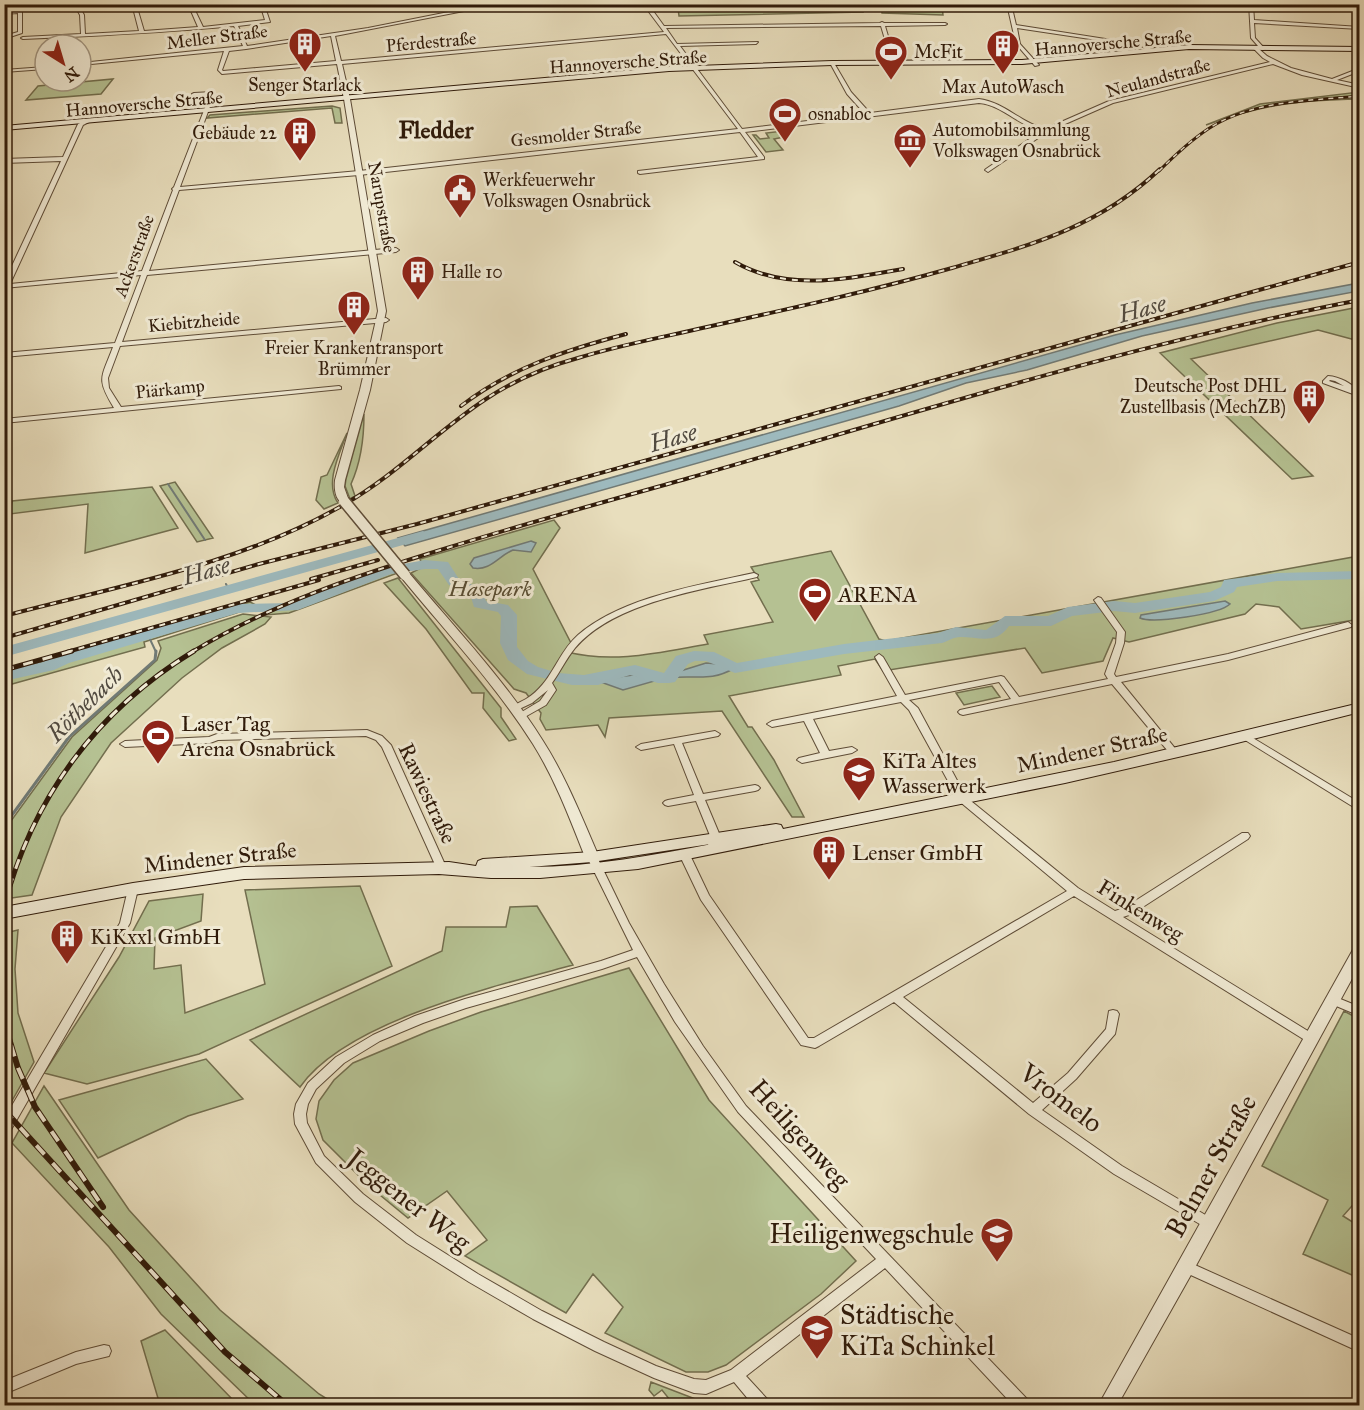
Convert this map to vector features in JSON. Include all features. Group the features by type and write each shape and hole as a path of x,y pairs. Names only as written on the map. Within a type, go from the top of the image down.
{"main road":[{"path":"1259,49 1359,49"},
{"name":"Hannoversche Straße","path":"1035,63 1146,50 1259,49"},
{"name":"Hannoversche Straße","path":"4,130 694,69 1035,63 1175,51 1259,49"},
{"name":"Mindener Straße","path":"4,913 133,889 244,873 442,869 477,873 685,856 1248,738 1359,707"},
{"name":"Mindener Straße","path":"595,863 716,838 788,827 831,824"}],"street":[{"path":"4,13 30,4"},
{"path":"76,4 82,15 84,33"},
{"path":"134,4 142,32"},
{"path":"190,4 201,28"},
{"path":"93,34 201,28 268,21 262,4"},
{"path":"338,6 356,4"},
{"name":"Meller Straße","path":"93,63 246,48 333,35 498,4"},
{"path":"640,172 762,158 645,4"},
{"path":"1035,63 1018,44 1013,15 1009,6 1139,4"},
{"path":"1251,4 1253,38 1259,49 1275,62 1300,72 1359,87"},
{"path":"4,38 20,33 20,7"},
{"path":"1013,15 1038,29"},
{"path":"1251,21 1359,28"},
{"path":"882,23 893,64"},
{"path":"235,24 246,48"},
{"path":"663,27 945,24"},
{"path":"1015,26 1131,44 1146,50"},
{"name":"Pferdestraße","path":"227,50 220,70 222,73 667,33"},
{"name":"Narupstraße","path":"333,35 347,100 384,321 339,487 344,501 518,712"},
{"path":"23,38 33,37"},
{"path":"676,45 756,43"},
{"name":"Neulandstraße","path":"988,170 1045,131 1111,102 1275,62"},
{"path":"832,65 849,93 867,113"},
{"path":"4,71 33,69"},
{"path":"1334,80 1359,69"},
{"name":"Hannoversche Straße","path":"194,94 213,93 205,112"},
{"name":"Gesmolder Straße","path":"175,189 359,173 979,101 990,102 1023,124 1045,131"},
{"name":"Ackerstraße","path":"119,410 104,383 205,112"},
{"path":"5,286 84,122"},
{"path":"4,161 65,159"},
{"path":"5,286 396,250"},
{"name":"Kiebitzheide","path":"4,355 384,321"},
{"name":"Piärkamp","path":"4,421 339,388"},
{"path":"595,863 552,768 518,712 533,710 549,697 552,690 549,685 556,670 568,650 582,636 626,611 674,595 754,575"},
{"path":"1098,600 1121,632 1120,643 1109,668 1109,674 1175,754"},
{"path":"963,712 1237,655 1348,625"},
{"path":"879,657 903,699 913,708 962,799"},
{"path":"772,724 1001,679 1017,701"},
{"path":"807,717 826,755"},
{"name":"Rawiestraße","path":"125,744 210,740 217,737 318,734 367,733 380,738 386,745 442,869"},
{"path":"641,747 715,734"},
{"path":"1248,738 1359,808"},
{"path":"677,741 716,838 702,853"},
{"path":"802,760 852,750"},
{"path":"668,803 754,788"},
{"name":"Finkenweg","path":"962,799 1074,891 1312,1039"},
{"path":"1113,916 1128,910 1245,836"},
{"path":"685,856 705,897 805,1042 815,1043 1074,891"},
{"name":"Heiligenweg","path":"595,863 640,952 701,1054 742,1109 1024,1406"},
{"path":"4,1131 125,923 133,889"},
{"name":"Belmer Straße","path":"1107,1406 1210,1224 1359,950"},
{"name":"Jeggener Weg","path":"640,952 596,968 480,1000 411,1024 361,1046 327,1071 311,1087 302,1102 301,1125 311,1147 357,1196 491,1291 598,1347 681,1382 706,1387 736,1375 884,1261"},
{"name":"Vromelo","path":"894,996 1033,1110 1118,1170 1210,1224"},
{"path":"1333,999 1359,1012"},
{"path":"1033,1110 1072,1076 1111,1031 1113,1014"},
{"path":"1186,1267 1359,1346"},
{"path":"4,1388 76,1358 104,1351"},
{"path":"736,1375 764,1406"}],"green space":[{"path":"967,4 967,7 942,6 943,15 882,13 881,5 861,5 863,12 679,16 678,8 655,9 652,5"},
{"path":"113,79 101,94 26,100 33,92 93,93 93,81"},
{"path":"1359,92 1359,99 1282,104 1246,112 1206,125 1260,104"},
{"path":"332,106 340,108 342,123 335,123 332,108 207,118 210,115"},
{"path":"783,131 783,135 789,136 774,139 783,150 766,152 753,135 760,139 769,138 766,133"},
{"path":"1359,307 1359,341 1318,330 1191,359 1313,476 1292,479 1160,353 1277,323"},
{"path":"364,414 361,450 351,484 355,496 350,499 345,486 346,479"},
{"path":"347,433 333,477 334,495 338,503 324,509 316,500 321,477 327,475"},
{"path":"175,482 213,538 197,542 160,486"},
{"path":"152,487 178,528 85,553 88,504 10,514 12,501"},
{"name":"Hasepark","path":"554,520 560,528 533,569 572,645 567,652 585,655 638,656 708,644 704,635 773,622 751,582 759,580 751,567 831,551 879,639 886,641 1359,556 1360,619 1301,629 1279,607 1256,604 1245,614 1129,642 1113,638 1103,661 1042,673 1025,648 883,671 875,659 838,666 841,675 729,696 748,727 752,727 774,760 804,817 792,817 722,711 609,718 605,737 598,725 546,730 540,719 541,713 526,693 514,689 411,573 423,567 420,559"},
{"path":"392,570 395,574 289,613 265,615 274,609 293,607"},
{"path":"398,578 501,708 501,717 516,739 509,741 483,708 484,693 472,693 426,629 384,583"},
{"path":"250,602 258,606 144,642 145,647 5,686 5,673"},
{"path":"243,614 271,617 265,624 222,648 182,678 111,743 61,817 32,895 5,899 5,839 8,825 72,737 157,660 161,648 158,641"},
{"path":"992,686 1000,697 964,705 956,693"},
{"path":"360,886 392,966 199,1054 87,1084 44,1073 119,957 149,901 203,894 201,921 155,938 154,969 181,965 185,1013 265,984 245,890"},
{"path":"537,906 573,965 465,995 386,1025 351,1043 322,1064 300,1087 250,1040 442,951 446,927 506,927 510,907"},
{"path":"18,930 15,969 18,1013 34,1062 5,1113 5,933"},
{"path":"629,968 709,1100 856,1261 821,1294 726,1365 708,1372 686,1372 605,1333 623,1307 593,1274 566,1313 465,1256 487,1240 447,1191 408,1218 369,1186 323,1140 316,1119 319,1101 334,1080 353,1063 481,1012"},
{"path":"1344,1011 1359,1019 1359,1198 1343,1216 1359,1226 1359,1278 1303,1254 1328,1200 1262,1166"},
{"path":"206,1059 243,1099 188,1116 98,1158 59,1100"},
{"path":"44,1086 129,1210 220,1310 319,1394 337,1405 255,1405 161,1314 109,1247 12,1143"},
{"path":"165,1330 239,1405 160,1405 141,1341"},
{"path":"651,1382 698,1400 698,1405 674,1405 662,1390 654,1396 649,1390"}],"water":[{"path":"1359,283 1359,291 1268,308 1142,336 1027,370 966,383 899,406 405,546 398,538 1115,335 1252,303"},
{"path":"531,541 536,543 531,552 513,550 485,567 473,568 470,564 474,558"},
{"path":"1225,601 1230,604 1224,608 1201,614 1158,620 1140,618 1141,615"},
{"path":"706,663 730,665 735,668 709,677 669,678 674,673"},
{"path":"633,675 658,680 623,690 595,680"}],"waterway":[{"path":"168,484 205,540"},
{"name":"Hase","path":"4,652 423,535"},
{"name":"Hase","path":"4,676 48,666 63,659 237,609 293,607 367,577 406,566 425,564 443,565 454,582 477,592 479,604 503,608 509,615 509,647 514,657 522,664 545,675 584,681 630,670 658,678 669,678 682,660 694,656 708,656 735,668 844,649 942,638 956,632 986,635 996,631 1005,621 1051,621 1068,612 1114,606 1135,608 1214,596 1229,589 1229,583 1277,577 1360,575"},
{"name":"Hase","path":"226,584 229,590"},
{"name":"Röthebach","path":"148,635 156,652"},
{"name":"Röthebach","path":"4,826 69,737 155,660 156,652"}],"railway":[{"path":"1159,171 1208,129 1243,112 1301,101 1360,96"},
{"path":"4,616 179,571 264,543 305,525 345,504 382,480 486,399 542,370 610,349 861,292 1009,251 1063,232 1088,220 1113,206 1160,169"},
{"path":"735,262 775,277 796,280 839,279 903,269"},
{"path":"4,638 259,564 417,524 1360,262"},
{"path":"192,652 253,619 316,592 477,539 1106,359 1190,337 1360,300"},
{"path":"461,406 499,381 539,362 626,334"},
{"path":"311,579 378,560"},
{"path":"67,652 319,580"},
{"path":"4,670 72,651"},
{"path":"4,907 16,867 32,829 73,760 127,701 159,674 194,651"},
{"path":"4,1022 18,1068 35,1107 103,1207"},
{"path":"4,1110 225,1352 288,1406"}],"place":[{"name":"Senger Starlack","path":"305,73"},
{"name":"Max AutoWasch","path":"1003,75"},
{"name":"McFit","path":"891,81"},
{"name":"osnabloc","path":"785,143"},
{"name":"Gebäude 22","path":"300,162"},
{"name":"Automobilsammlung Volkswagen Osnabrück","path":"910,169"},
{"name":"Werkfeuerwehr Volkswagen Osnabrück","path":"460,219"},
{"name":"Halle 10","path":"418,301"},
{"name":"Freier Krankentransport Brümmer","path":"354,336"},
{"name":"Deutsche Post DHL Zustellbasis (MechZB)","path":"1309,425"},
{"name":"ARENA","path":"815,623"},
{"name":"Laser Tag Arena Osnabrück","path":"158,765"},
{"name":"KiTa Altes Wasserwerk","path":"859,802"},
{"name":"Lenser GmbH","path":"829,881"},
{"name":"KiKxxl GmbH","path":"67,965"},
{"name":"Heiligenwegschule","path":"997,1263"},
{"name":"Städtische KiTa Schinkel","path":"817,1360"}],"district":[{"name":"Fledder","path":"436,130"}]}
